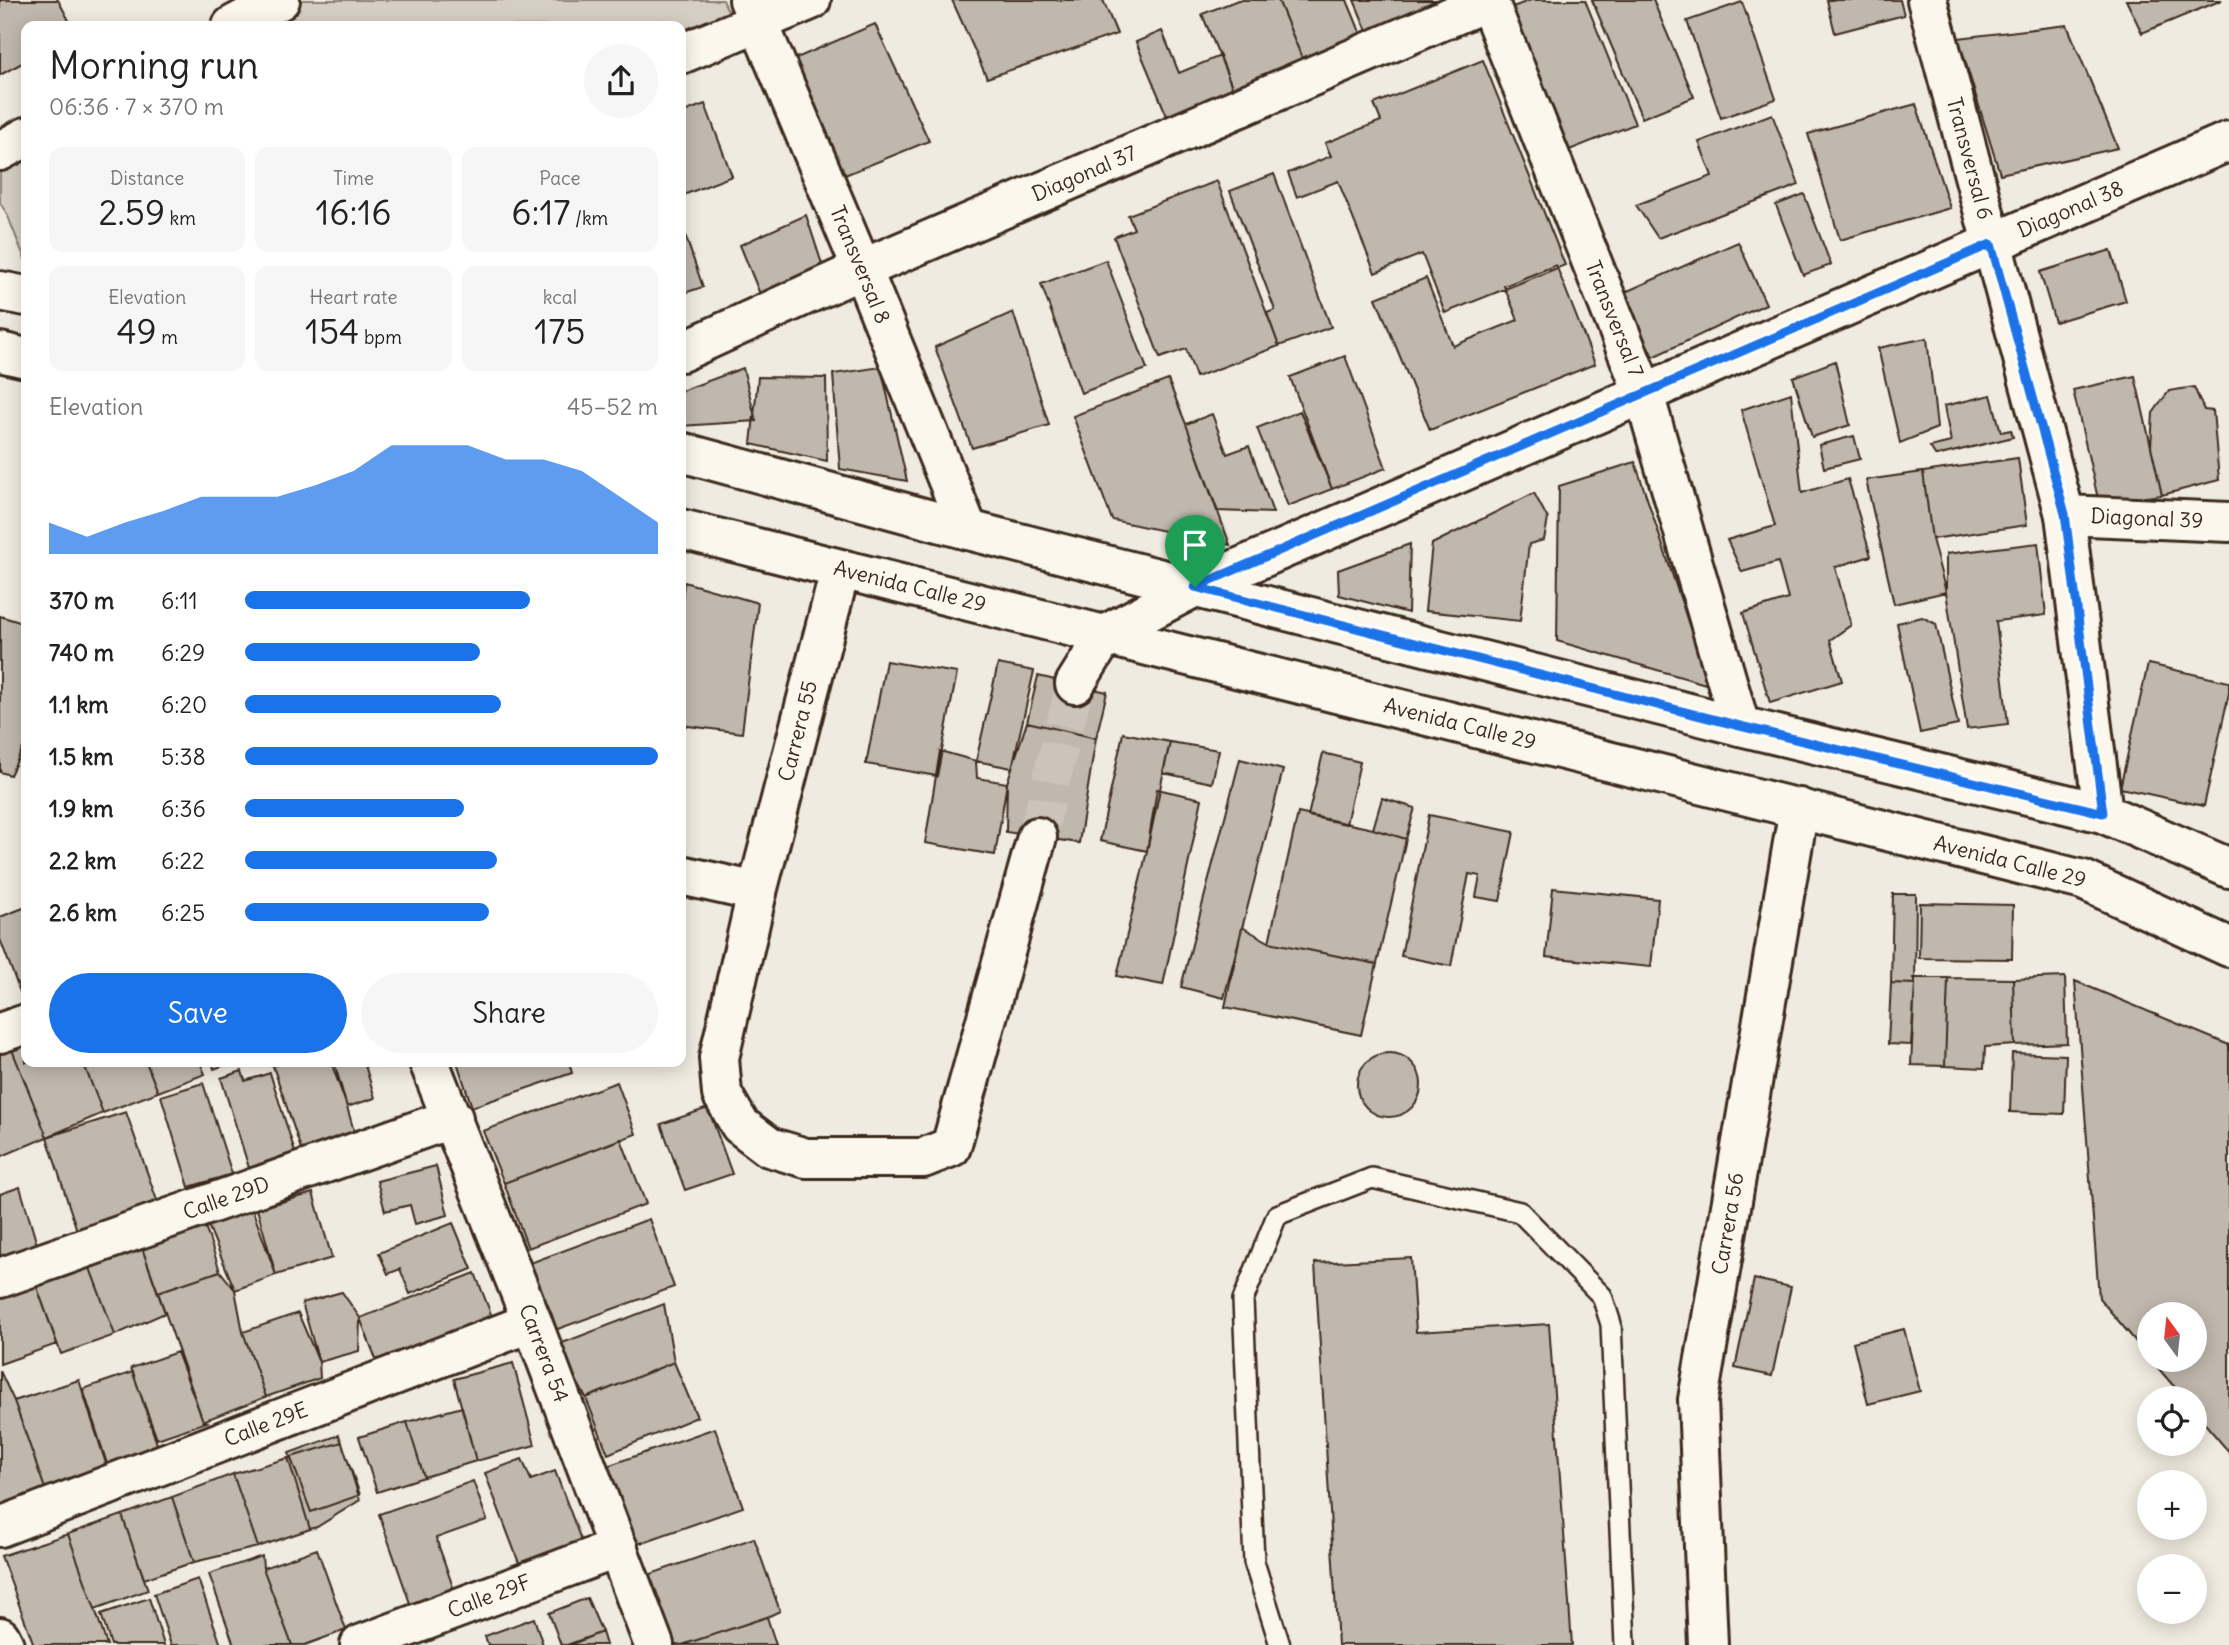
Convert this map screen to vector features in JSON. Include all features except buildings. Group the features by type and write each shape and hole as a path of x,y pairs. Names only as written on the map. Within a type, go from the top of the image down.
{"street":[{"path":"241,21 280,0"},
{"path":"686,51 753,11 811,0"},
{"name":"Diagonal 37","path":"686,350 862,269 1489,0"},
{"name":"Transversal 7","path":"1489,0 1644,394 1740,726"},
{"name":"Transversal 6","path":"1927,0 2065,514 2103,813"},
{"name":"Transversal 8","path":"753,11 968,530"},
{"path":"0,151 21,140"},
{"name":"Diagonal 38","path":"1106,634 1195,587 2229,141"},
{"path":"0,291 21,295"},
{"path":"686,453 968,530 1740,726 2103,813 2229,868"},
{"name":"Diagonal 39","path":"2065,514 2229,522"},
{"name":"Avenida Calle 29","path":"686,530 2083,880 2229,947"},
{"name":"Carrera 55","path":"840,571 757,892 719,1058 722,1094 740,1125 769,1147 806,1158 923,1158 951,1147 1037,837"},
{"path":"1075,684 1106,634"},
{"name":"Carrera 56","path":"1708,1645 1698,1400 1799,808"},
{"path":"686,877 757,892"},
{"path":"0,1033 21,1026"},
{"name":"Carrera 54","path":"431,1067 532,1322 654,1645"},
{"name":"Calle 29D","path":"0,1278 453,1118"},
{"name":"Calle 29E","path":"0,1527 532,1322"},
{"name":"Calle 29F","path":"360,1645 618,1548"},
{"path":"0,1637 4,1645"}],"lane":[{"path":"1280,1645 1254,1562 1243,1300 1277,1214 1372,1178 1520,1212 1602,1296 1611,1324 1625,1645"}],"shaded area":[{"path":"301,0 723,0 736,28 686,46 686,21 261,21"},
{"path":"21,151 21,249 0,203 0,163"}],"tunnel":[{"path":"1037,837 1075,684"}],"route":[{"path":"1991,244 2065,514 2103,813 1740,726 1195,587 1991,244"}]}
